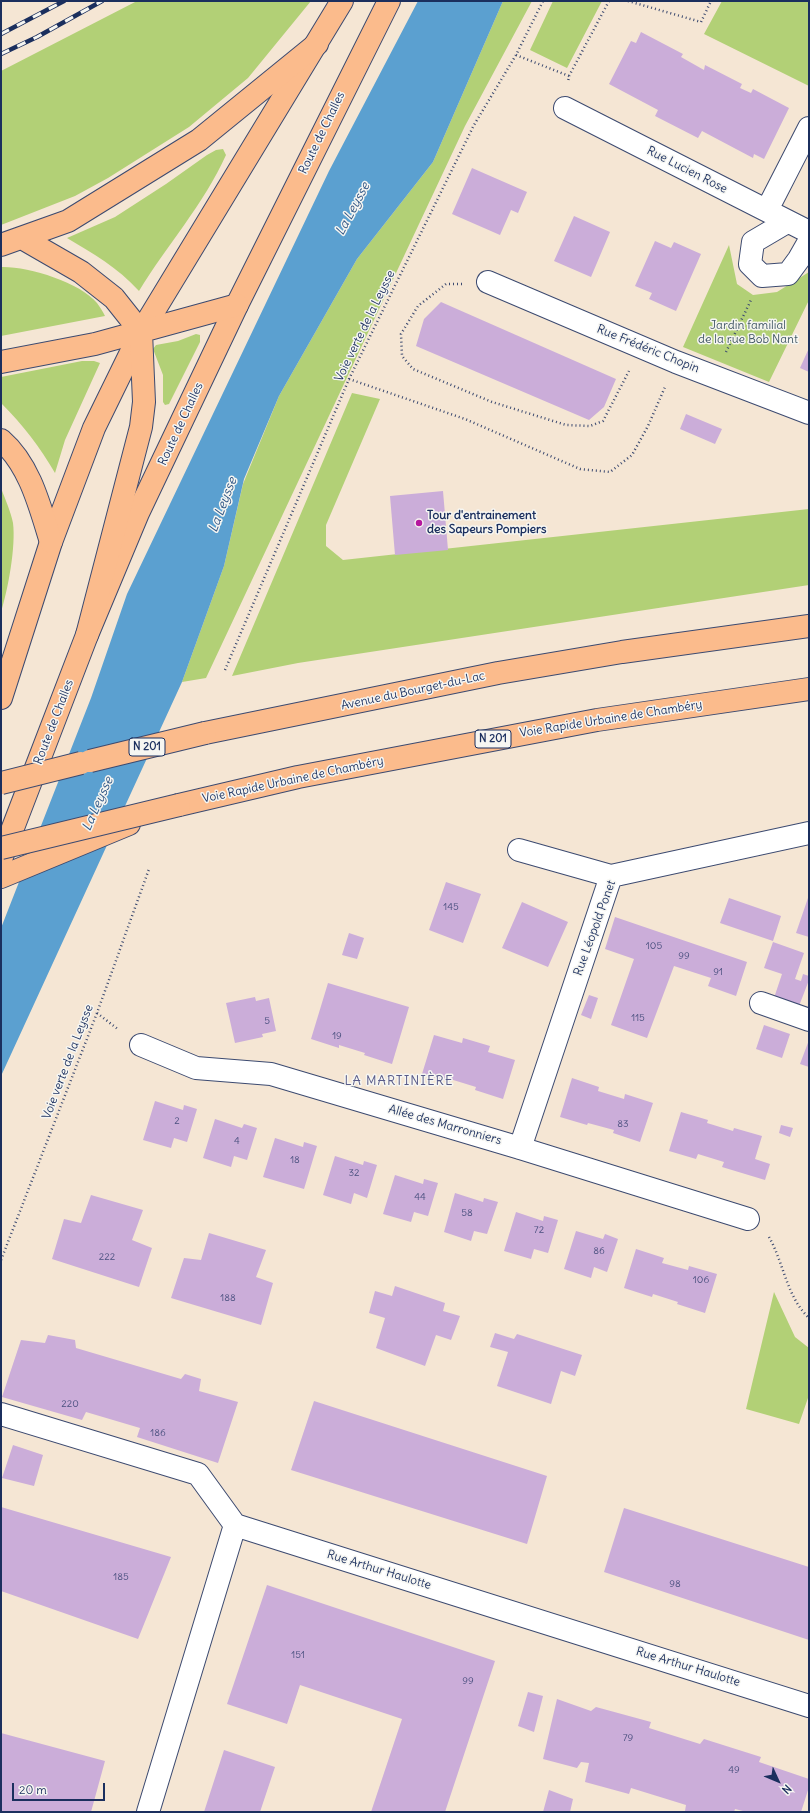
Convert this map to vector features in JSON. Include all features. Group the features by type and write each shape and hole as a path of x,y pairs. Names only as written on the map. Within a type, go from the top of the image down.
{"main road":[{"path":"1,698 52,542 94,428 141,332 342,1"},
{"name":"Route de Challes","path":"1,859 87,635 138,513 237,305 389,1"},
{"path":"1,245 68,220 199,140 317,44"},
{"path":"22,238 81,272 114,298 141,332 144,402 140,427 87,635"},
{"path":"1,362 95,344 237,305"},
{"path":"1,440 14,453 34,489 52,542"},
{"name":"Avenue du Bourget-du-Lac","path":"85,762 205,733 498,673 622,652 809,626"},
{"name":"Voie Rapide Urbaine de Chambéry","path":"174,806 305,776 597,720 809,689"},
{"path":"1,769 85,762"},
{"name":"N 201","path":"1,783 85,762"},
{"path":"1,877 174,806"},
{"name":"N 201","path":"1,848 174,806"}],"street":[{"name":"Rue Lucien Rose","path":"565,108 809,232"},
{"path":"767,210 809,128"},
{"path":"787,222 753,242 750,264 762,276 788,274 809,244"},
{"name":"Rue Frédéric Chopin","path":"488,282 676,362 809,414"},
{"name":"Rue Léopold Ponet","path":"520,1148 610,876 809,833"},
{"path":"519,850 610,876"},
{"path":"761,1003 809,1020"},
{"name":"Allée des Marronniers","path":"141,1045 196,1068 271,1074 748,1218"},
{"path":"1,1414 198,1474 235,1525 148,1812"},
{"name":"Rue Arthur Haulotte","path":"235,1525 809,1706"}],"path":[{"name":"Voie verte de la Leysse","path":"225,670 348,379 474,125 516,54 543,1"},
{"path":"565,108 569,76 609,1"},
{"path":"628,1 701,22 711,1"},
{"path":"516,54 569,76"},
{"path":"715,376 762,276"},
{"path":"488,282 446,284 418,306 401,334 402,356 413,369 492,402 566,425 590,426 603,421 622,388 640,346"},
{"path":"348,379 465,419 580,469 610,472 632,455 648,426 676,362"},
{"name":"Voie verte de la Leysse","path":"1,1260 97,1014 150,869"},
{"path":"748,1218 759,1222 771,1241 786,1282 803,1312 809,1318"}],"green space":[{"path":"137,1 311,1 248,78 189,127 108,178 75,196 1,225 1,71"},
{"path":"503,1 532,1 465,126 206,678 182,682 224,566 243,484 279,396 357,259 433,162"},
{"path":"553,1 602,1 567,68 530,50"},
{"path":"722,1 809,1 809,86 704,34"},
{"path":"223,149 226,155 207,190 139,291 131,282 114,268 96,255 67,238 115,217 207,155 216,150"},
{"name":"Jardin familial de la rue Bob Nant","path":"729,245 737,284 753,295 777,292 809,272 809,300 769,382 683,347"},
{"path":"1,267 12,267 38,272 66,282 89,295 97,303 105,316 1,336"},
{"path":"196,334 200,335 200,342 169,404 165,405 163,402 163,375 153,349 156,345 178,341"},
{"path":"82,361 94,361 100,363 65,440 55,473 31,436 1,403 1,377"},
{"path":"352,393 380,399 326,525 326,546 343,560 809,509 809,585 298,663 232,676"},
{"path":"1,488 11,514 14,533 11,568 1,612"},
{"path":"774,1292 795,1337 809,1348 809,1395 799,1424 746,1409"}],"water":[{"name":"La Leysse","path":"418,1 503,1 433,162 357,259 279,396 244,479 224,566 182,682 1,1076 1,928 91,698 127,594 329,171"}],"building":[{"path":"641,32 683,54 681,57 704,70 705,65 742,84 740,88 751,93 753,89 789,108 764,159 754,154 753,158 702,131 698,138 655,116 658,110 609,84 631,41 636,43"},
{"path":"472,168 527,192 518,213 511,210 500,235 452,214"},
{"path":"574,216 610,232 591,277 554,261"},
{"path":"655,241 671,248 674,242 701,254 676,311 649,299 652,293 635,286"},
{"path":"441,302 616,379 604,407 589,420 416,346 424,319"},
{"path":"809,348 809,372 800,368"},
{"path":"686,414 722,429 715,444 680,429"},
{"name":"Tour d'entrainement des Sapeurs Pompiers","path":"443,491 448,550 395,555 390,496"},
{"path":"446,882 481,894 463,943 429,930"},
{"path":"809,895 809,937 796,933"},
{"path":"729,898 781,916 773,941 720,923"},
{"path":"522,902 568,922 548,967 502,948"},
{"path":"615,917 747,962 736,996 708,986 711,978 674,966 647,1038 611,1025 634,959 605,949"},
{"path":"349,933 364,938 357,959 342,955"},
{"path":"773,942 804,953 795,979 801,981 803,974 809,976 809,980 799,1006 774,998 782,974 764,968"},
{"path":"328,983 409,1007 392,1064 364,1055 365,1053 339,1045 339,1048 311,1039"},
{"path":"589,995 598,998 591,1019 581,1015"},
{"path":"255,997 256,1001 269,998 276,1031 262,1034 263,1037 235,1043 226,1003"},
{"path":"764,1025 790,1034 782,1058 756,1049"},
{"path":"434,1035 462,1043 463,1038 490,1046 488,1052 515,1060 503,1099 475,1090 476,1087 450,1079 450,1082 422,1074"},
{"path":"809,1040 809,1067 800,1064"},
{"path":"572,1078 599,1087 598,1091 624,1099 625,1094 653,1103 640,1142 613,1133 614,1130 588,1123 587,1125 560,1117"},
{"path":"155,1101 183,1110 184,1105 197,1109 187,1142 174,1138 171,1148 143,1140"},
{"path":"681,1112 708,1120 707,1123 733,1131 734,1128 762,1136 755,1159 770,1164 765,1180 722,1167 724,1162 698,1154 696,1159 669,1151"},
{"path":"215,1119 242,1128 244,1124 257,1128 247,1160 234,1156 231,1167 203,1158"},
{"path":"781,1125 793,1128 790,1137 779,1133"},
{"path":"275,1138 303,1147 304,1142 317,1146 304,1189 263,1177"},
{"path":"335,1156 363,1165 364,1161 377,1165 367,1198 354,1193 351,1204 323,1195"},
{"path":"395,1175 423,1184 424,1179 438,1183 428,1216 414,1212 411,1222 383,1214"},
{"path":"455,1193 483,1202 484,1198 498,1202 487,1234 474,1231 471,1241 444,1232"},
{"path":"91,1195 143,1210 132,1240 152,1248 139,1287 52,1259 64,1219 81,1223"},
{"path":"516,1212 543,1221 544,1216 558,1220 548,1253 534,1249 531,1259 504,1251"},
{"path":"576,1231 603,1239 605,1234 618,1239 607,1272 594,1267 591,1278 564,1269"},
{"path":"209,1233 266,1250 256,1277 273,1283 261,1325 171,1298 184,1258 201,1260"},
{"path":"636,1249 664,1258 662,1263 688,1270 689,1266 717,1274 705,1313 653,1294 652,1297 624,1288"},
{"path":"395,1286 445,1303 443,1311 460,1316 451,1340 436,1335 425,1366 376,1348 385,1318 369,1313 375,1291 392,1296"},
{"path":"495,1333 514,1339 517,1334 582,1355 575,1376 561,1371 551,1404 497,1386 508,1352 490,1347"},
{"path":"48,1335 75,1340 76,1348 181,1379 185,1374 201,1379 199,1391 238,1402 218,1463 137,1437 140,1428 86,1412 82,1420 2,1397 21,1340 45,1343"},
{"path":"314,1401 547,1476 527,1544 291,1470"},
{"path":"13,1445 43,1455 34,1486 2,1478"},
{"path":"1,1507 171,1557 138,1639 1,1591"},
{"path":"624,1508 809,1567 809,1640 604,1572"},
{"path":"267,1585 495,1661 445,1812 371,1812 402,1719 300,1685 287,1724 227,1704"},
{"path":"528,1692 543,1696 534,1732 518,1726"},
{"path":"557,1699 591,1711 596,1707 651,1722 649,1728 700,1744 704,1739 761,1757 759,1762 809,1779 809,1787 801,1812 742,1812 743,1811 735,1809 734,1812 688,1812 685,1811 686,1805 631,1788 629,1794 585,1782 589,1763 581,1762 577,1768 543,1759"},
{"path":"1,1733 105,1761 91,1812 1,1812"},
{"path":"224,1750 275,1767 260,1812 204,1812"},
{"path":"549,1790 573,1799 570,1812 543,1812"}],"railway":[{"path":"1,34 64,1"},
{"path":"1,54 37,37 102,1"}],"place":[{"name":"Tour d'entrainement des Sapeurs Pompiers","path":"419,523"}],"district":[{"name":"LA MARTINIÈRE","path":"399,1081"}]}
